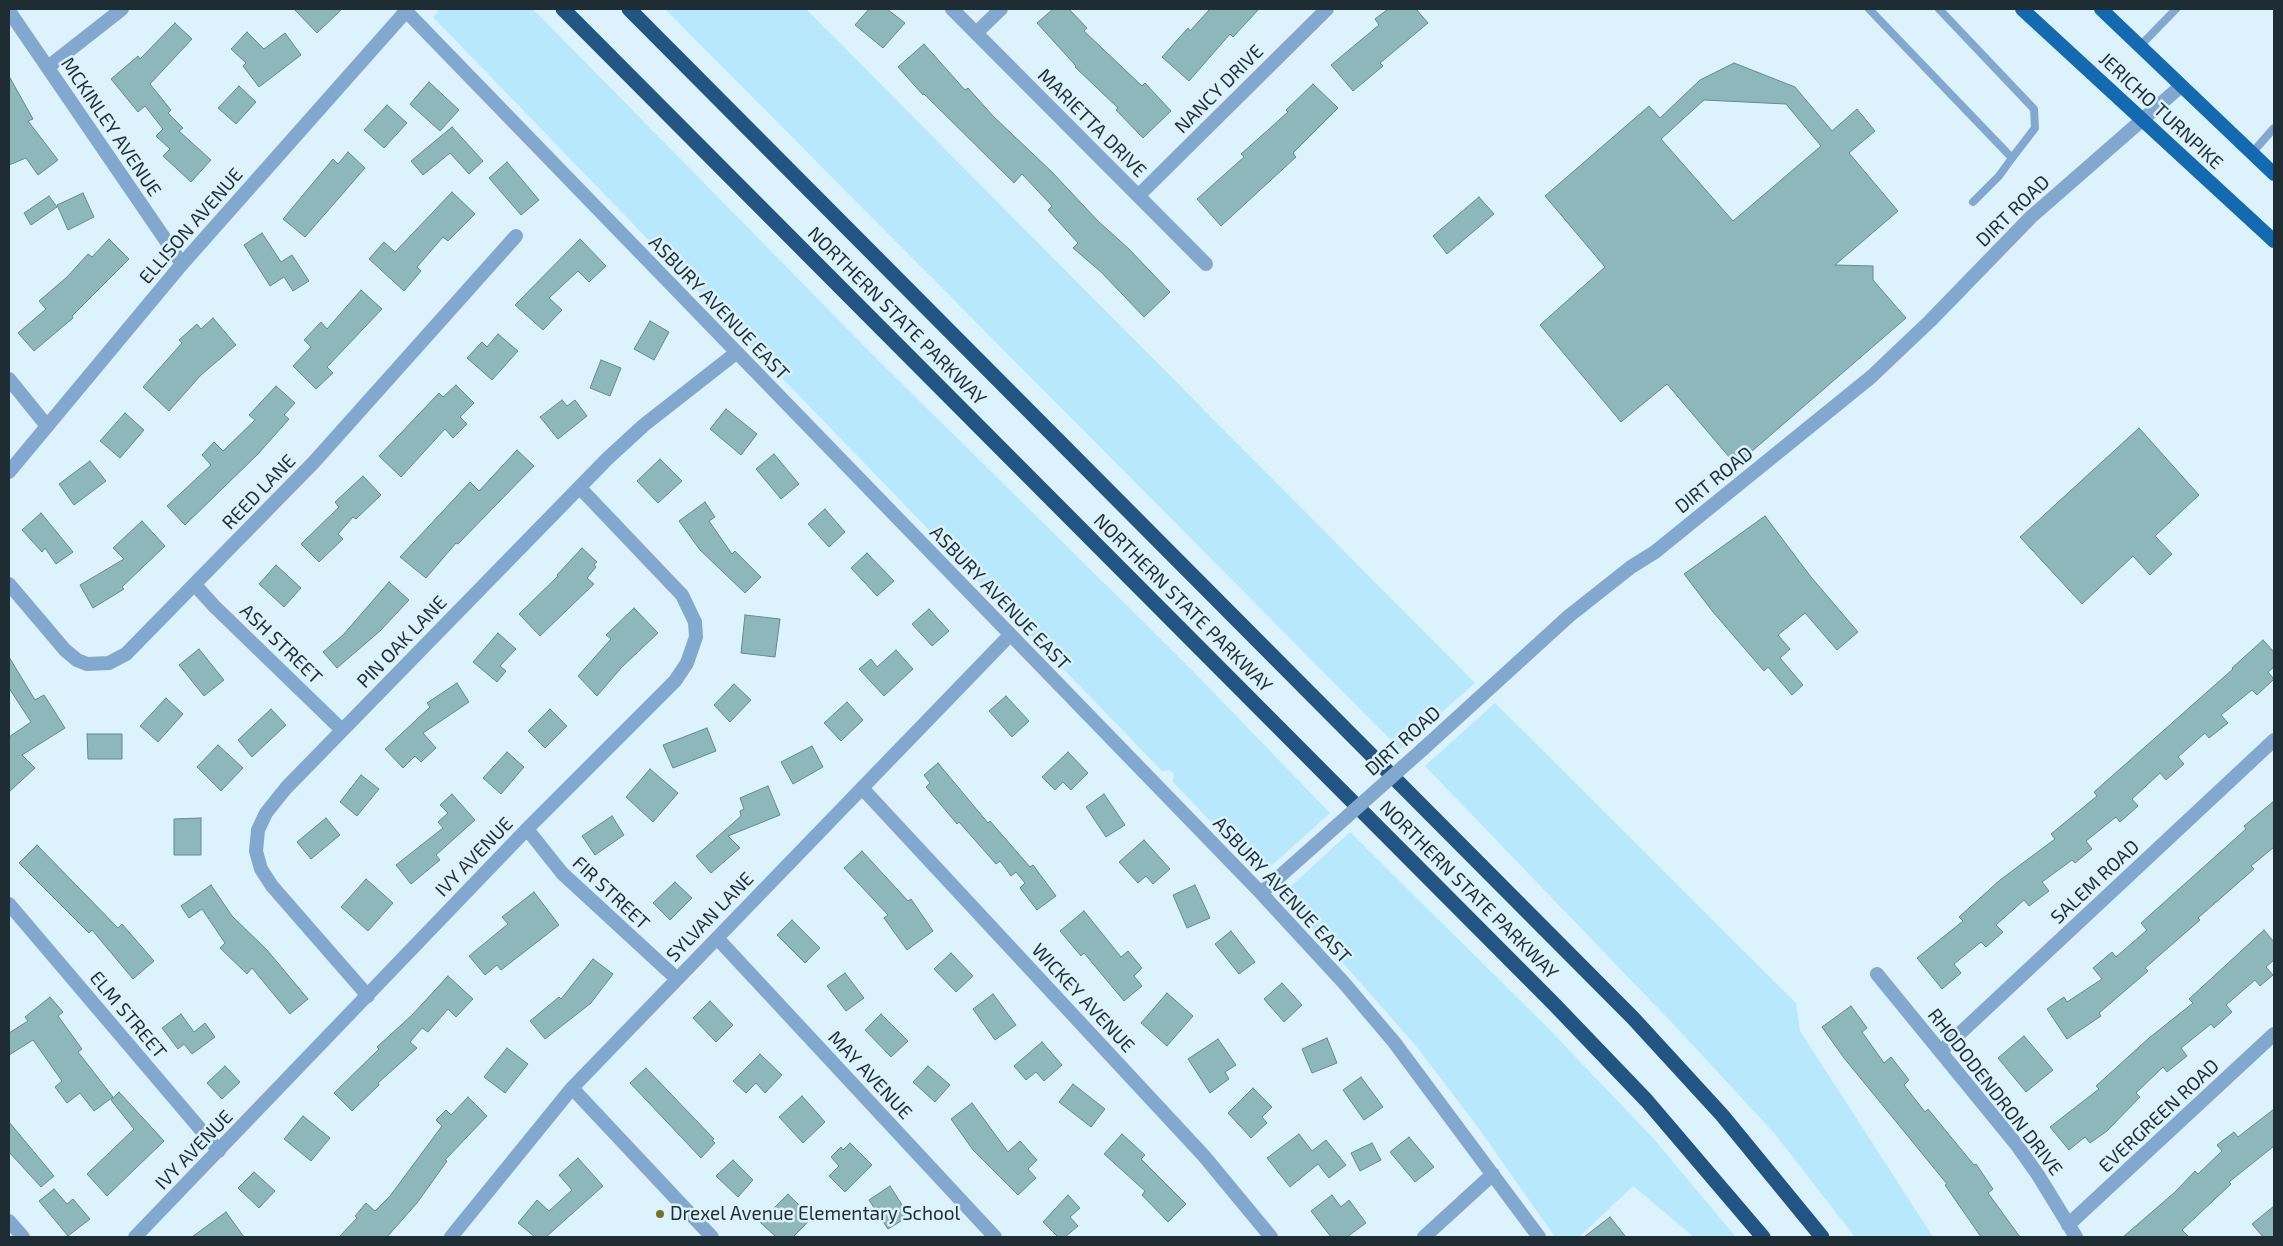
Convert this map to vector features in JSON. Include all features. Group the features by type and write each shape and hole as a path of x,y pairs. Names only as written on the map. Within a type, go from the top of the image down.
{"highway":[{"name":"NORTHERN STATE PARKWAY","path":"563,9 1553,1003 1647,1101 1763,1237"},
{"name":"NORTHERN STATE PARKWAY","path":"629,9 1626,1011 1722,1115 1822,1237"}],"main road":[{"name":"JERICHO TURNPIKE","path":"2022,9 2143,118 2274,241"},
{"name":"JERICHO TURNPIKE","path":"2101,9 2274,174"}],"street":[{"path":"48,67 122,9"},
{"name":"ELLISON AVENUE","path":"9,472 182,264 406,9"},
{"name":"ASBURY AVENUE EAST","path":"406,9 1344,983 1394,1042 1539,1237"},
{"name":"MARIETTA DRIVE","path":"952,9 1206,264"},
{"path":"976,33 1001,9"},
{"name":"NANCY DRIVE","path":"1138,196 1327,9"},
{"name":"MCKINLEY AVENUE","path":"9,11 182,264"},
{"name":"DIRT ROAD","path":"1260,894 1569,616 1630,567 1655,552 1871,377 1930,321 2031,217 2180,86"},
{"name":"REED LANE","path":"9,584 65,650 76,660 87,664 109,663 126,654 314,462 516,236"},
{"name":"PIN OAK LANE","path":"368,996 272,886 261,869 256,851 258,830 266,812 286,788 342,730 644,425 736,353"},
{"path":"9,379 47,426"},
{"name":"IVY AVENUE","path":"135,1237 527,828 675,681 687,663 696,637 696,622 682,595 580,488"},
{"name":"ASH STREET","path":"195,584 214,606 342,730"},
{"name":"SYLVAN LANE","path":"451,1237 572,1088 1010,635"},
{"name":"SALEM ROAD","path":"1941,1051 2274,740"},
{"name":"WICKEY AVENUE","path":"862,788 1204,1156 1271,1237"},
{"name":"FIR STREET","path":"527,828 562,873 677,979"},
{"name":"ELM STREET","path":"9,904 219,1151"},
{"name":"MAY AVENUE","path":"717,938 995,1237"},
{"name":"RHODODENDRON DRIVE","path":"1878,974 2016,1144 2038,1175 2072,1231"},
{"name":"EVERGREEN ROAD","path":"2072,1231 2274,1034"},
{"path":"572,1088 712,1237"},
{"path":"1424,1237 1493,1174"},
{"path":"9,1221 23,1237"}],"lane":[{"path":"1869,9 2012,158"},
{"path":"1939,9 2034,109 2035,128 1999,176 1973,202"},
{"path":"2140,46 2176,9"},
{"path":"2252,153 2274,128"}],"shaded area":[{"path":"436,9 533,9 872,354 1184,662 1330,813 1271,866 1263,865 1258,871 1173,782 1174,774 1169,770 1162,771 433,17 438,12"},
{"path":"665,9 806,9 1475,683 1400,749"},
{"path":"1495,703 1796,1003 1800,1031 1933,1237 1855,1237 1775,1134 1676,1027 1425,766"},
{"path":"1350,832 1546,1026 1653,1138 1736,1237 1694,1237 1633,1186 1579,1237 1555,1237 1477,1126 1416,1046 1286,898 1290,894 1290,887"}],"building":[{"path":"294,9 342,9 317,33"},
{"path":"869,9 887,9 905,23 883,48 855,25"},
{"path":"1053,9 1069,9 1087,28 1084,31 1142,86 1145,83 1171,111 1143,138 1116,110 1118,108 1075,67 1037,23"},
{"path":"1210,9 1259,9 1233,37 1230,34 1189,81 1162,57 1188,28 1190,31"},
{"path":"1388,9 1416,9 1428,23 1380,63 1383,66 1353,91 1331,65 1379,25 1375,19"},
{"path":"175,23 192,39 150,84 171,110 168,113 183,128 179,131 211,160 191,182 163,156 170,149 156,136 163,129 145,106 138,112 111,79 138,56 140,59"},
{"path":"247,32 264,49 285,33 301,55 259,87 243,66 246,63 231,49"},
{"path":"924,44 965,90 968,88 993,116 1052,172 1098,221 1129,249 1170,292 1144,317 1101,272 1073,248 1078,243 1048,210 1052,206 1022,174 1014,183 923,95 898,67"},
{"path":"1734,63 1795,87 1832,131 1857,109 1875,131 1849,153 1898,211 1835,265 1873,266 1873,280 1906,318 1736,465 1667,384 1621,422 1540,325 1605,267 1545,196 1649,106 1660,118 1700,80","holes":["1704,100 1786,104 1821,146 1733,221 1661,139"]},
{"path":"9,76 33,119 28,121 58,160 38,175 26,158 9,165"},
{"path":"429,82 459,110 440,131 410,104"},
{"path":"1313,84 1338,108 1293,153 1296,157 1221,226 1197,199 1244,157 1241,154 1288,112 1286,110"},
{"path":"239,86 256,102 236,124 218,108"},
{"path":"387,105 407,123 384,148 364,130"},
{"path":"452,127 483,161 469,174 450,153 423,175 411,161"},
{"path":"348,152 365,168 305,237 283,219 333,159 338,164"},
{"path":"507,162 539,200 521,215 489,178"},
{"path":"452,192 475,214 448,241 443,237 417,267 421,271 404,291 369,259 384,242 395,252"},
{"path":"83,193 94,217 68,230 57,205"},
{"path":"49,196 57,207 31,225 24,213"},
{"path":"1479,197 1494,214 1447,254 1433,236"},
{"path":"262,233 281,262 292,255 309,281 293,291 284,277 270,286 244,245"},
{"path":"109,239 129,259 72,316 73,318 34,351 18,333 46,309 39,301 67,277 88,254 92,257"},
{"path":"580,239 606,266 589,282 578,271 549,298 562,310 543,330 515,305"},
{"path":"361,290 382,309 327,367 333,373 316,389 293,366 311,347 304,340 321,322 327,329"},
{"path":"213,318 236,345 201,375 169,411 143,387 182,343 179,340 197,324 201,329"},
{"path":"650,321 669,332 654,360 634,349"},
{"path":"498,334 518,351 492,380 467,358 482,342 487,347"},
{"path":"601,360 621,368 610,396 590,388"},
{"path":"456,385 474,403 460,417 467,424 453,438 445,429 401,477 379,456 439,393 443,397"},
{"path":"276,386 295,403 284,415 289,419 258,454 185,525 167,506 211,465 202,455 214,442 223,451 255,420 249,415"},
{"path":"562,400 567,406 575,400 587,416 558,439 540,417"},
{"path":"726,409 757,434 741,455 710,429"},
{"path":"125,413 144,430 120,458 100,441"},
{"path":"2139,428 2199,495 2155,536 2172,554 2150,575 2133,556 2082,604 2020,537"},
{"path":"517,450 534,466 458,544 456,543 426,578 400,557 470,482 479,491"},
{"path":"774,454 799,484 781,499 756,469"},
{"path":"660,459 682,481 658,503 637,481"},
{"path":"90,461 106,481 74,505 59,484"},
{"path":"363,476 381,495 356,519 353,517 338,534 343,539 319,562 301,544 339,507 335,502"},
{"path":"705,502 715,517 709,521 732,554 735,551 761,577 745,593 700,550 679,521"},
{"path":"825,509 845,532 829,547 808,524"},
{"path":"41,513 73,552 56,564 45,548 42,552 22,530"},
{"path":"1765,516 1811,577 1858,632 1837,650 1805,613 1778,635 1790,649 1780,658 1803,685 1792,695 1768,667 1764,671 1713,612 1684,574"},
{"path":"142,521 165,546 122,587 124,589 93,608 80,585 124,559 113,548"},
{"path":"582,548 597,562 594,564 596,567 587,578 594,584 540,636 519,614 558,576"},
{"path":"867,553 894,581 877,596 851,568"},
{"path":"276,565 301,588 284,607 259,584"},
{"path":"389,582 409,600 380,631 337,668 323,652 343,635"},
{"path":"634,608 658,633 622,667 597,696 578,676 611,639 606,635"},
{"path":"929,609 949,631 932,646 912,624"},
{"path":"745,615 780,619 775,657 741,653"},
{"path":"498,633 516,649 500,666 506,671 497,682 473,662"},
{"path":"2263,640 2274,652 2274,667 2268,672 2274,679 2257,695 2252,690 2221,715 2228,723 2209,738 2205,733 2178,757 2184,764 2166,780 2160,773 2132,799 2138,806 2120,822 2116,817 2086,841 2092,849 2075,863 2072,860 2042,882 2049,891 2029,906 2024,900 1996,925 2003,932 1986,947 1981,942 1954,964 1961,973 1942,989 1917,958 1963,921 1959,917 2000,880 2055,839 2051,834 2097,796 2094,792 2233,669"},
{"path":"199,649 224,680 204,696 179,665"},
{"path":"896,650 913,669 884,696 859,669 871,659 877,667"},
{"path":"9,657 35,700 44,695 65,728 22,755 35,768 9,792 9,737 31,722 9,688"},
{"path":"457,683 469,702 423,733 436,748 421,762 415,756 403,768 385,749 430,707 427,703"},
{"path":"734,684 751,700 730,722 714,705"},
{"path":"1006,696 1029,721 1012,737 989,711"},
{"path":"166,698 183,714 158,742 140,726"},
{"path":"847,702 863,720 841,741 824,723"},
{"path":"271,709 286,725 252,757 238,740"},
{"path":"550,709 567,726 545,748 528,731"},
{"path":"707,728 716,751 673,768 663,745"},
{"path":"87,734 122,734 122,759 88,759"},
{"path":"218,745 243,768 221,791 197,767"},
{"path":"812,746 823,767 793,784 781,762"},
{"path":"507,752 524,767 501,794 483,778"},
{"path":"1068,752 1088,773 1071,790 1063,782 1055,790 1042,777"},
{"path":"938,763 988,823 990,821 1030,867 1033,865 1056,896 1037,910 1020,888 1025,883 1016,872 1011,876 1000,861 996,864 959,822 957,824 926,787 930,783 924,775"},
{"path":"650,769 678,793 653,822 626,797"},
{"path":"361,775 379,789 357,816 340,802"},
{"path":"768,786 780,815 728,836 740,848 711,873 696,856 741,816 740,811 744,809 740,798"},
{"path":"452,794 475,820 436,855 440,860 411,884 396,865 443,828 438,822 448,813 440,805"},
{"path":"1104,794 1125,825 1106,837 1086,807"},
{"path":"2274,801 2274,847 2251,866 2254,869 2198,918 2200,920 2145,968 2148,971 2099,1013 2101,1016 2067,1039 2047,1009 2064,997 2067,1002 2102,979 2093,968 2112,952 2116,957 2147,930 2141,923 2246,829 2244,826"},
{"path":"612,816 624,835 595,855 582,836"},
{"path":"201,818 201,855 174,855 174,819"},
{"path":"326,818 340,835 311,859 297,842"},
{"path":"1144,840 1170,869 1153,884 1146,876 1138,883 1119,862"},
{"path":"37,845 118,928 122,924 154,961 133,979 92,930 89,933 19,863"},
{"path":"862,851 908,901 911,899 933,931 907,950 884,918 888,915 844,868"},
{"path":"366,879 393,903 368,931 341,907"},
{"path":"675,882 692,898 670,920 653,903"},
{"path":"211,885 232,916 267,950 308,999 290,1014 252,968 247,974 220,948 225,943 202,909 189,918 181,906"},
{"path":"1195,885 1210,918 1187,928 1173,895"},
{"path":"534,892 559,925 501,970 497,965 485,975 469,956 508,924 502,917"},
{"path":"1084,911 1121,957 1128,951 1142,968 1134,976 1142,986 1124,1001 1084,953 1081,956 1060,931"},
{"path":"792,920 820,948 805,963 777,935"},
{"path":"2264,930 2274,942 2274,960 2266,967 2273,975 2260,986 2255,980 2226,1005 2232,1012 2214,1028 2211,1024 2181,1048 2187,1056 2167,1072 2163,1067 2136,1093 2140,1097 2107,1131 2090,1143 2085,1137 2069,1150 2050,1127 2099,1089 2096,1086 2149,1038 2193,1003 2189,999"},
{"path":"1231,931 1255,962 1239,974 1215,944"},
{"path":"951,953 973,976 956,992 934,969"},
{"path":"593,959 613,974 591,1003 545,1039 530,1021 559,997 561,999"},
{"path":"845,973 864,998 846,1011 827,986"},
{"path":"448,976 473,999 456,1017 448,1009 428,1032 422,1028 410,1042 417,1048 378,1083 379,1085 352,1111 334,1093 379,1049 377,1047 412,1015"},
{"path":"1282,983 1302,1005 1284,1022 1264,999"},
{"path":"1167,993 1193,1016 1167,1046 1141,1023"},
{"path":"993,994 1016,1025 995,1040 973,1009"},
{"path":"50,997 63,1012 58,1016 82,1049 78,1052 113,1097 94,1111 80,1093 67,1103 55,1087 62,1081 33,1040 9,1055 9,1033 28,1021 25,1017"},
{"path":"710,1001 733,1025 716,1042 693,1018"},
{"path":"1851,1006 1867,1028 1862,1032 1884,1063 1891,1057 1909,1080 1904,1085 1925,1112 1928,1109 1974,1165 1976,1164 1993,1189 1988,1193 2020,1237 1981,1237 1945,1185 1947,1184 1844,1058 1822,1027"},
{"path":"181,1014 194,1032 205,1023 215,1037 192,1054 184,1044 178,1049 162,1028"},
{"path":"881,1014 908,1041 891,1057 865,1030"},
{"path":"2024,1036 2053,1070 2026,1092 1998,1058"},
{"path":"1327,1038 1337,1063 1312,1073 1302,1049"},
{"path":"1218,1039 1236,1065 1225,1072 1229,1079 1210,1093 1188,1059"},
{"path":"1042,1042 1062,1065 1044,1081 1036,1072 1026,1080 1014,1066"},
{"path":"507,1048 528,1064 505,1093 484,1077"},
{"path":"760,1054 782,1075 765,1093 756,1083 746,1093 733,1081"},
{"path":"225,1066 240,1082 222,1099 207,1083"},
{"path":"928,1066 950,1085 935,1102 913,1082"},
{"path":"646,1068 714,1139 712,1140 715,1143 701,1158 630,1083"},
{"path":"1361,1077 1383,1107 1364,1120 1343,1090"},
{"path":"1073,1084 1105,1109 1091,1127 1059,1102"},
{"path":"1253,1088 1272,1107 1262,1117 1267,1123 1251,1138 1228,1113"},
{"path":"119,1092 164,1141 107,1196 87,1174 134,1129 111,1100"},
{"path":"802,1096 825,1122 803,1143 779,1117"},
{"path":"468,1097 487,1116 445,1160 447,1161 417,1203 387,1237 339,1237 357,1218 355,1216 366,1203 375,1211 390,1196 442,1126 436,1120 446,1110 451,1115"},
{"path":"972,1103 1008,1152 1020,1141 1037,1160 1028,1169 1036,1178 1018,1195 973,1150 951,1119"},
{"path":"2274,1109 2274,1146 2229,1182 2231,1184 2182,1230 2189,1237 2123,1237 2175,1192 2195,1171 2198,1174 2222,1151 2217,1145 2234,1132 2238,1137"},
{"path":"303,1116 330,1138 311,1161 284,1139"},
{"path":"9,1122 54,1176 41,1187 9,1152"},
{"path":"1122,1134 1145,1155 1141,1159 1186,1204 1168,1222 1142,1195 1145,1191 1104,1154"},
{"path":"1299,1134 1312,1151 1326,1140 1346,1165 1329,1178 1318,1164 1290,1187 1267,1158"},
{"path":"1409,1137 1434,1167 1415,1182 1390,1152"},
{"path":"850,1143 872,1165 845,1192 829,1176 839,1166 831,1157 841,1147 843,1150"},
{"path":"1372,1143 1381,1160 1360,1171 1351,1153"},
{"path":"578,1158 603,1186 546,1237 535,1237 518,1223 537,1200 549,1211 572,1190 559,1175"},
{"path":"733,1160 753,1180 738,1197 716,1176"},
{"path":"254,1172 275,1191 259,1208 238,1188"},
{"path":"890,1186 909,1216 888,1229 869,1200"},
{"path":"54,1189 67,1204 73,1199 90,1219 68,1236 39,1201"},
{"path":"788,1194 812,1218 793,1237 776,1237 760,1222"},
{"path":"1068,1195 1080,1208 1070,1217 1078,1226 1065,1237 1058,1237 1043,1222"},
{"path":"1332,1195 1341,1207 1349,1200 1366,1223 1347,1237 1331,1237 1311,1211"},
{"path":"2274,1206 2274,1237 2263,1237 2252,1224"},
{"path":"226,1212 244,1237 192,1237"},
{"path":"1610,1217 1626,1237 1584,1237"}],"place":[{"name":"Drexel Avenue Elementary School","path":"660,1214"}]}
